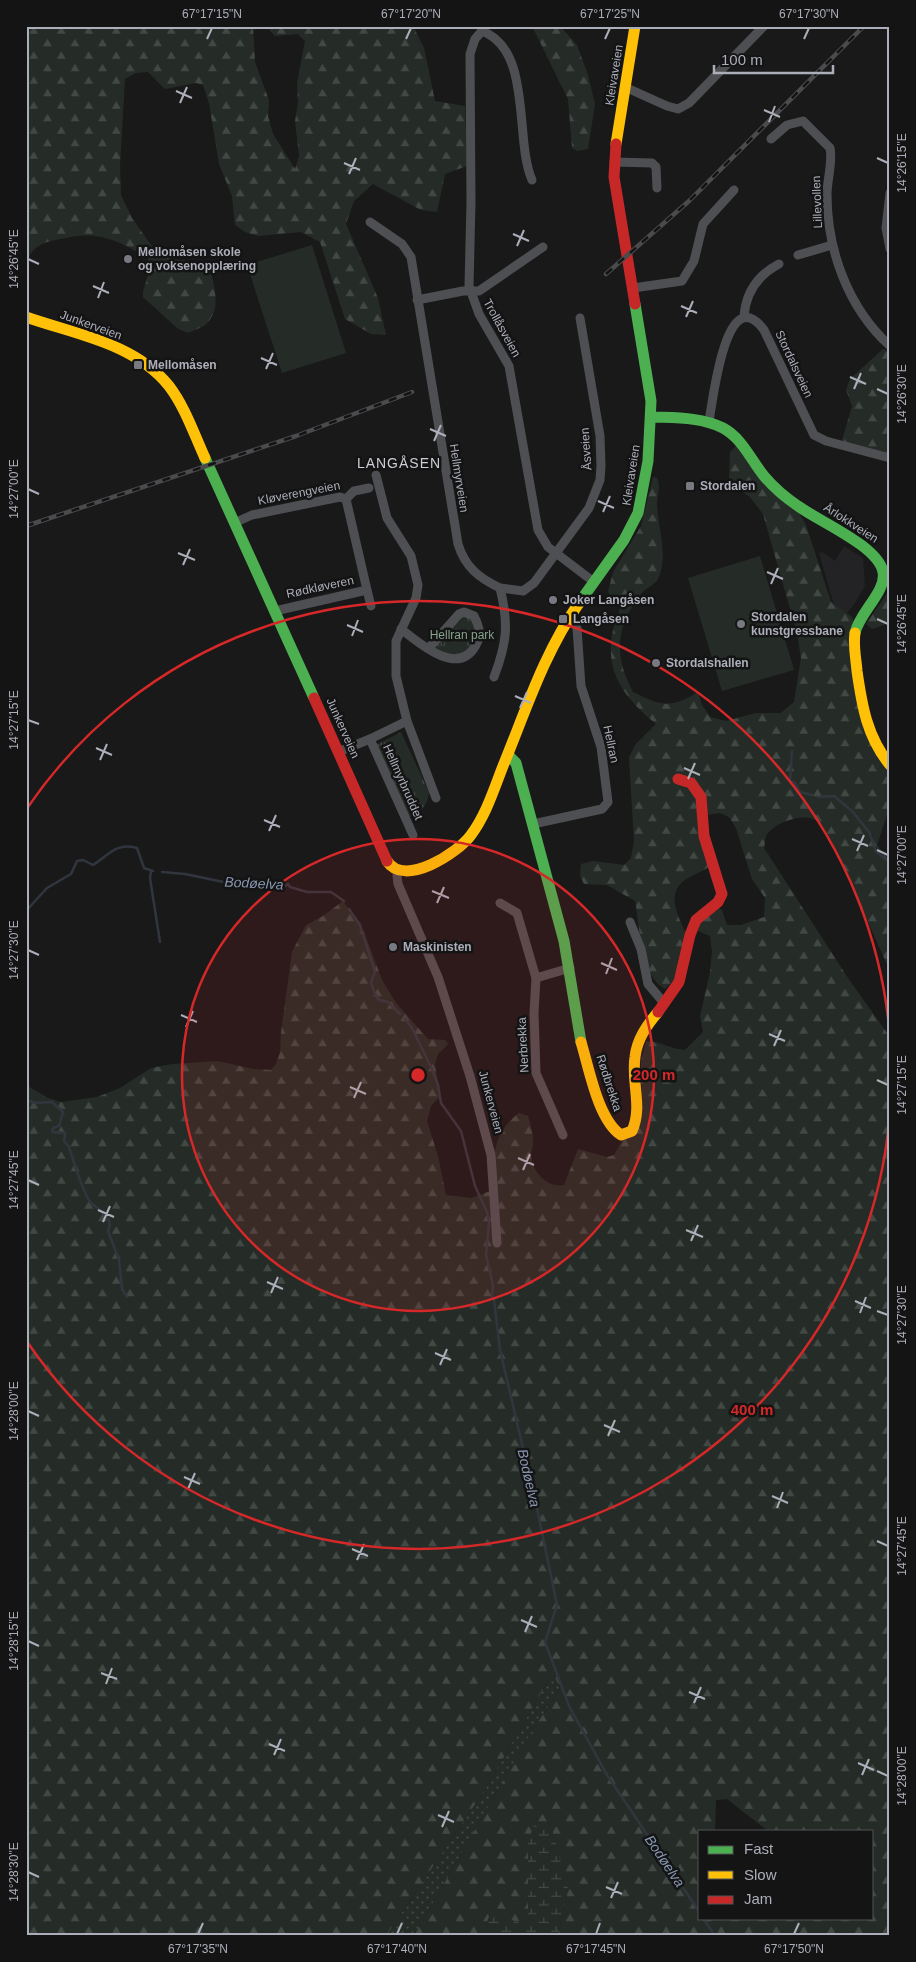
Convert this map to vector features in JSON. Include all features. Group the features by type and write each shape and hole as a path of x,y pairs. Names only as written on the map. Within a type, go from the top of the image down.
{"street":[{"name":"Kleivaveien","path":"399,872 418,870 436,864 451,856 465,843 482,818 509,756 544,664 570,616 627,536 638,514 646,482 652,417 614,177 614,162 627,88 635,26"},
{"path":"627,88 674,109 683,106 764,26"},
{"name":"Trollåsveien","path":"532,180 527,162 518,91 513,68 503,45 482,29 477,35 470,54 471,292 479,314 509,366 533,513 542,539 556,554 594,582"},
{"name":"Lillevollen","path":"771,139 787,124 802,121 830,148 827,193 832,245 841,273 856,304 874,330 890,346"},
{"path":"614,162 652,163 656,167 657,188"},
{"path":"633,288 682,281 694,261 703,224 734,190"},
{"path":"890,193 886,228 890,249"},
{"name":"Hellmyrveien","path":"370,222 409,251 458,544 461,554 472,570 487,582 500,588"},
{"path":"798,255 832,245"},
{"path":"417,300 462,291 471,292 479,290 542,247"},
{"path":"709,421 725,343 733,325 744,316 745,306 751,289 765,273 779,264"},
{"name":"Stordalsveien","path":"744,316 756,319 764,330 814,435 826,441 890,458"},
{"name":"Junkerveien","path":"26,317 113,346 157,374 168,386 183,409 386,859 391,867 399,872 397,876 398,884 442,986 491,1155 497,1243"},
{"name":"Åsveien","path":"500,588 512,591 527,590 589,508 600,480 602,466 600,436 580,318"},
{"name":"Årlokkveien","path":"652,417 709,421 725,428 737,438 761,473 777,490 870,551 879,560 883,572 881,590 856,625 853,639 865,721 876,746 890,765"},
{"name":"Hellmyrbruddet","path":"376,475 387,518 411,556 416,570 418,585 416,598 396,641 396,676 407,722 436,798"},
{"name":"Kløverengveien","path":"234,523 256,514 340,497 346,499 354,491 369,488"},
{"name":"Rødkløveren","path":"275,612 367,590 346,499"},
{"path":"494,678 507,633 500,588"},
{"path":"367,590 371,606"},
{"path":"401,629 428,649 443,657 455,659 473,650 480,633 474,616 464,612 459,614 428,649"},
{"name":"Hellran","path":"534,824 602,809 608,802 601,746 581,686 576,628 570,616"},
{"name":"Hellmyrbruddet","path":"338,752 407,722"},
{"name":"Hellmyrbruddet","path":"370,739 413,835"},
{"name":"Rødbrekka","path":"509,756 516,763 564,940 581,1041 604,1114 612,1129 621,1135 632,1131 636,1121 634,1059 636,1047 644,1031 683,973 692,928 700,914 718,902 722,894 702,828 703,806 700,794 687,780 678,779"},
{"name":"Nerbrekka","path":"500,903 514,910 519,916 536,978 534,1013 535,1067 563,1135"},
{"path":"630,922 641,949 650,988 664,1003"},
{"path":"536,978 570,968"}],"shaded area":[{"path":"844,546 863,558 865,586 853,606 839,622 819,553 822,552 835,561"}],"green space":[{"path":"26,26 253,26 255,62 269,100 268,116 273,134 295,169 299,156 295,121 298,102 297,83 305,41 298,34 275,36 270,31 269,26 413,26 424,48 435,101 465,106 467,166 445,174 437,212 421,210 373,184 354,201 346,224 378,298 386,335 371,334 345,319 320,242 301,232 258,236 245,232 235,225 232,196 219,164 209,103 203,85 196,83 165,89 148,72 136,73 125,79 120,165 121,195 132,218 153,248 174,259 209,264 215,295 214,311 211,318 200,328 188,333 177,328 143,297 149,271 148,258 116,241 96,236 73,236 40,245 26,261"},
{"path":"532,26 560,26 577,45 588,75 595,104 588,149 577,151 572,148 568,99"},
{"path":"312,245 346,353 282,373 247,265"},
{"path":"883,349 890,351 890,455 843,443 842,440 852,406 846,390 850,379"},
{"path":"738,444 796,508 806,525 831,602 852,617 854,623 851,662 890,771 890,806 877,845 890,862 890,971 831,841 818,821 812,818 798,818 776,826 766,836 764,848 848,978 890,1037 890,1936 558,1936 568,1889 528,1841 528,1915 524,1926 487,1922 486,1936 414,1936 530,1734 560,1689 553,1672 486,1788 386,1936 26,1936 26,1085 48,1098 61,1102 97,1097 120,1088 151,1068 172,1064 217,1061 253,1069 271,1070 276,1064 280,1052 292,952 306,925 323,916 343,901 364,932 382,980 396,1003 428,1039 445,1040 448,1044 438,1054 435,1064 440,1096 431,1106 427,1121 438,1156 446,1195 471,1198 496,1189 494,1156 496,1147 503,1129 519,1113 528,1116 530,1123 533,1140 531,1155 534,1167 542,1178 552,1184 564,1185 578,1149 607,1157 614,1155 642,1108 641,1061 646,1041 685,1050 703,1032 700,1016 710,972 712,951 710,936 698,931 699,919 718,908 722,910 727,925 741,925 764,917 765,898 752,879 736,828 729,817 720,813 706,815 712,864 680,884 676,891 675,907 689,940 676,978 665,989 650,973 646,962 642,950 635,901 607,885 584,884 580,876 581,864 593,861 624,865 631,858 634,841 629,757 636,744 656,724 630,699 615,673 611,659 611,644 620,609 608,592 613,572 641,526 653,477 657,478 659,485 657,504 663,550 662,568 658,580 642,593 632,607 626,619 620,642 623,666 633,692 666,704 680,701 698,692 702,705 710,717 726,721 756,713 781,713 794,702 801,658 797,633 763,514 750,497 733,485 729,479 730,452"},
{"name":"Stordalen kunstgressbane","path":"760,556 794,670 722,691 688,578"},
{"path":"888,592 890,621 872,629 866,624"},
{"name":"Hellran park","path":"462,615 467,616 477,625 474,641 468,650 453,656 434,649 434,646"},
{"path":"401,732 429,792 423,808 416,814 408,817 376,745"},
{"path":"407,748 418,769 397,779 386,759"},
{"path":"553,1672 560,1689 530,1734 414,1936 386,1936 486,1788"},
{"path":"536,1821 552,1829 568,1889 558,1936 486,1936 487,1922 491,1911 524,1925 528,1915 528,1841"}],"waterway":[{"path":"792,751 790,781 794,782 800,792 812,795"},
{"path":"818,797 834,796 852,811 869,832 876,851 890,863"},
{"name":"Bodøelva","path":"26,911 47,888 71,874 77,861 83,860 93,865 118,848 137,848 144,868 153,871"},
{"path":"151,871 150,878 160,942"},
{"name":"Bodøelva","path":"162,872 185,874 238,885 285,886 288,884 290,887 307,892 331,892 344,901"},
{"name":"Bodøelva","path":"349,909 360,925 375,972 371,983 375,994 379,1000 388,1002 400,1014"},
{"name":"Bodøelva","path":"405,1019 412,1028 432,1069 438,1085 441,1103 461,1131 475,1186 487,1212 489,1222 486,1255 493,1285 492,1297 494,1300 500,1350 537,1508 557,1605 545,1642 569,1706 607,1775 698,1910"},
{"path":"26,1100 36,1103 52,1102 63,1112 59,1126 53,1128 52,1132 65,1133 64,1141 69,1147 88,1199 108,1218 110,1226 108,1231 119,1260 122,1289 127,1297"},
{"name":"Bodøelva","path":"704,1920 715,1936"}],"railway":[{"path":"606,274 689,201 864,26"},
{"path":"26,526 296,436 412,392"}],"traffic: fast":[{"path":"579,603 624,540 638,513 648,461 651,401 635,304"},
{"path":"652,417 697,420 715,424 730,432 741,443 764,476 780,492 808,512 847,535 871,553 879,562 883,572 883,579 881,587 855,633"},
{"path":"205,458 314,698"},
{"path":"509,756 516,763 564,941 581,1042"}],"traffic: slow":[{"path":"616,144 635,26"},
{"path":"26,317 103,342 139,359 155,371 169,386 180,403 205,458"},
{"path":"387,861 395,868 405,871 418,869 443,858 471,835 489,802 546,662 579,603"},
{"path":"855,633 854,647 857,671 867,721 876,743 890,765"},
{"path":"581,1042 595,1093 606,1118 621,1135 632,1131 637,1113 634,1076 636,1050 643,1033 658,1012"}],"traffic: jam":[{"path":"616,144 614,177 635,304"},
{"path":"314,698 387,861"},
{"path":"658,1012 679,982 690,935 696,920 718,902 722,894 704,836 701,797 691,783 678,779"}],"place":[{"name":"Mellomåsen skole og voksenopplæring","path":"128,259"},
{"name":"Mellomåsen","path":"138,365"},
{"name":"Stordalen","path":"690,486"},
{"name":"Joker Langåsen","path":"553,600"},
{"name":"Langåsen","path":"563,619"},
{"name":"Stordalen kunstgressbane","path":"741,624"},
{"name":"Stordalshallen","path":"656,663"},
{"name":"Maskinisten","path":"393,947"}],"district":[{"name":"LANGÅSEN","path":"399,463"}]}
